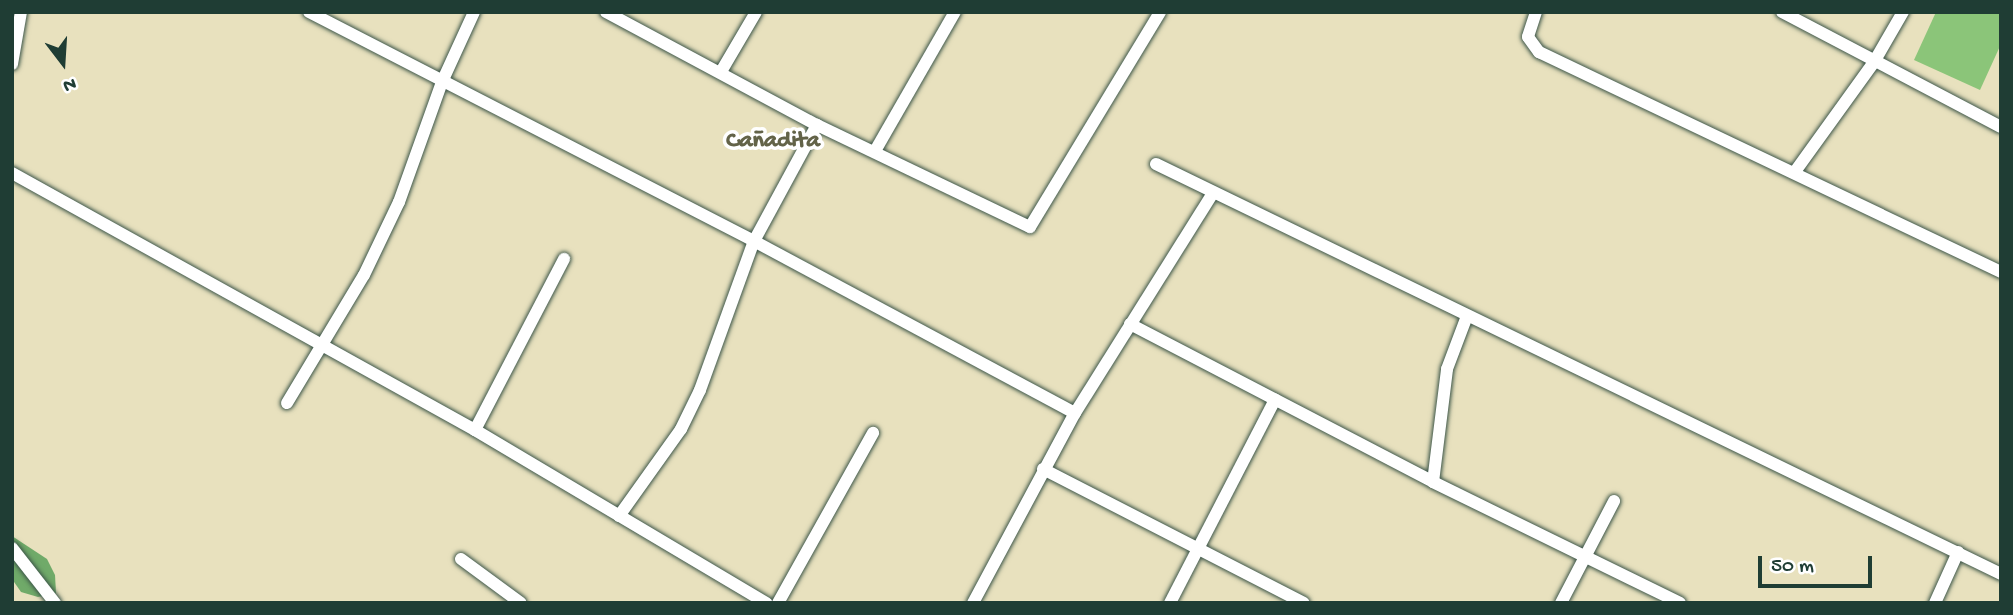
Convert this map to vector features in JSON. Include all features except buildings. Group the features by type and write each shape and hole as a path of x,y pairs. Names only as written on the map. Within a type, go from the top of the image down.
{"street":[{"path":"12,64 21,12"},
{"path":"309,12 754,241 1074,413"},
{"path":"287,403 364,275 399,202 442,82 474,12"},
{"path":"606,12 722,70 817,125 1030,227 1160,12"},
{"path":"722,70 756,12"},
{"path":"875,151 955,12"},
{"path":"1536,12 1528,37 1539,51 2001,272"},
{"path":"1782,12 2001,127"},
{"path":"1794,173 1874,62 1903,12"},
{"path":"619,516 681,429 700,390 754,241 817,125"},
{"path":"1156,164 2001,574"},
{"path":"12,173 321,348 475,430 766,603"},
{"path":"973,603 1074,413 1213,193"},
{"path":"475,430 564,259"},
{"path":"1433,482 1447,369 1467,316"},
{"path":"1130,324 1433,482 1680,603"},
{"path":"1170,603 1275,400"},
{"path":"778,603 873,433"},
{"path":"1043,469 1304,603"},
{"path":"1561,603 1614,501"},
{"path":"12,548 55,603"},
{"path":"1935,603 1958,552"},
{"path":"461,559 521,603"}],"green space":[{"path":"1936,12 2001,12 2001,44 1980,90 1914,60"},
{"path":"12,536 47,559 55,575 56,593 38,597 21,592 12,579"}],"district":[{"name":"Cañadita","path":"773,142"}]}
